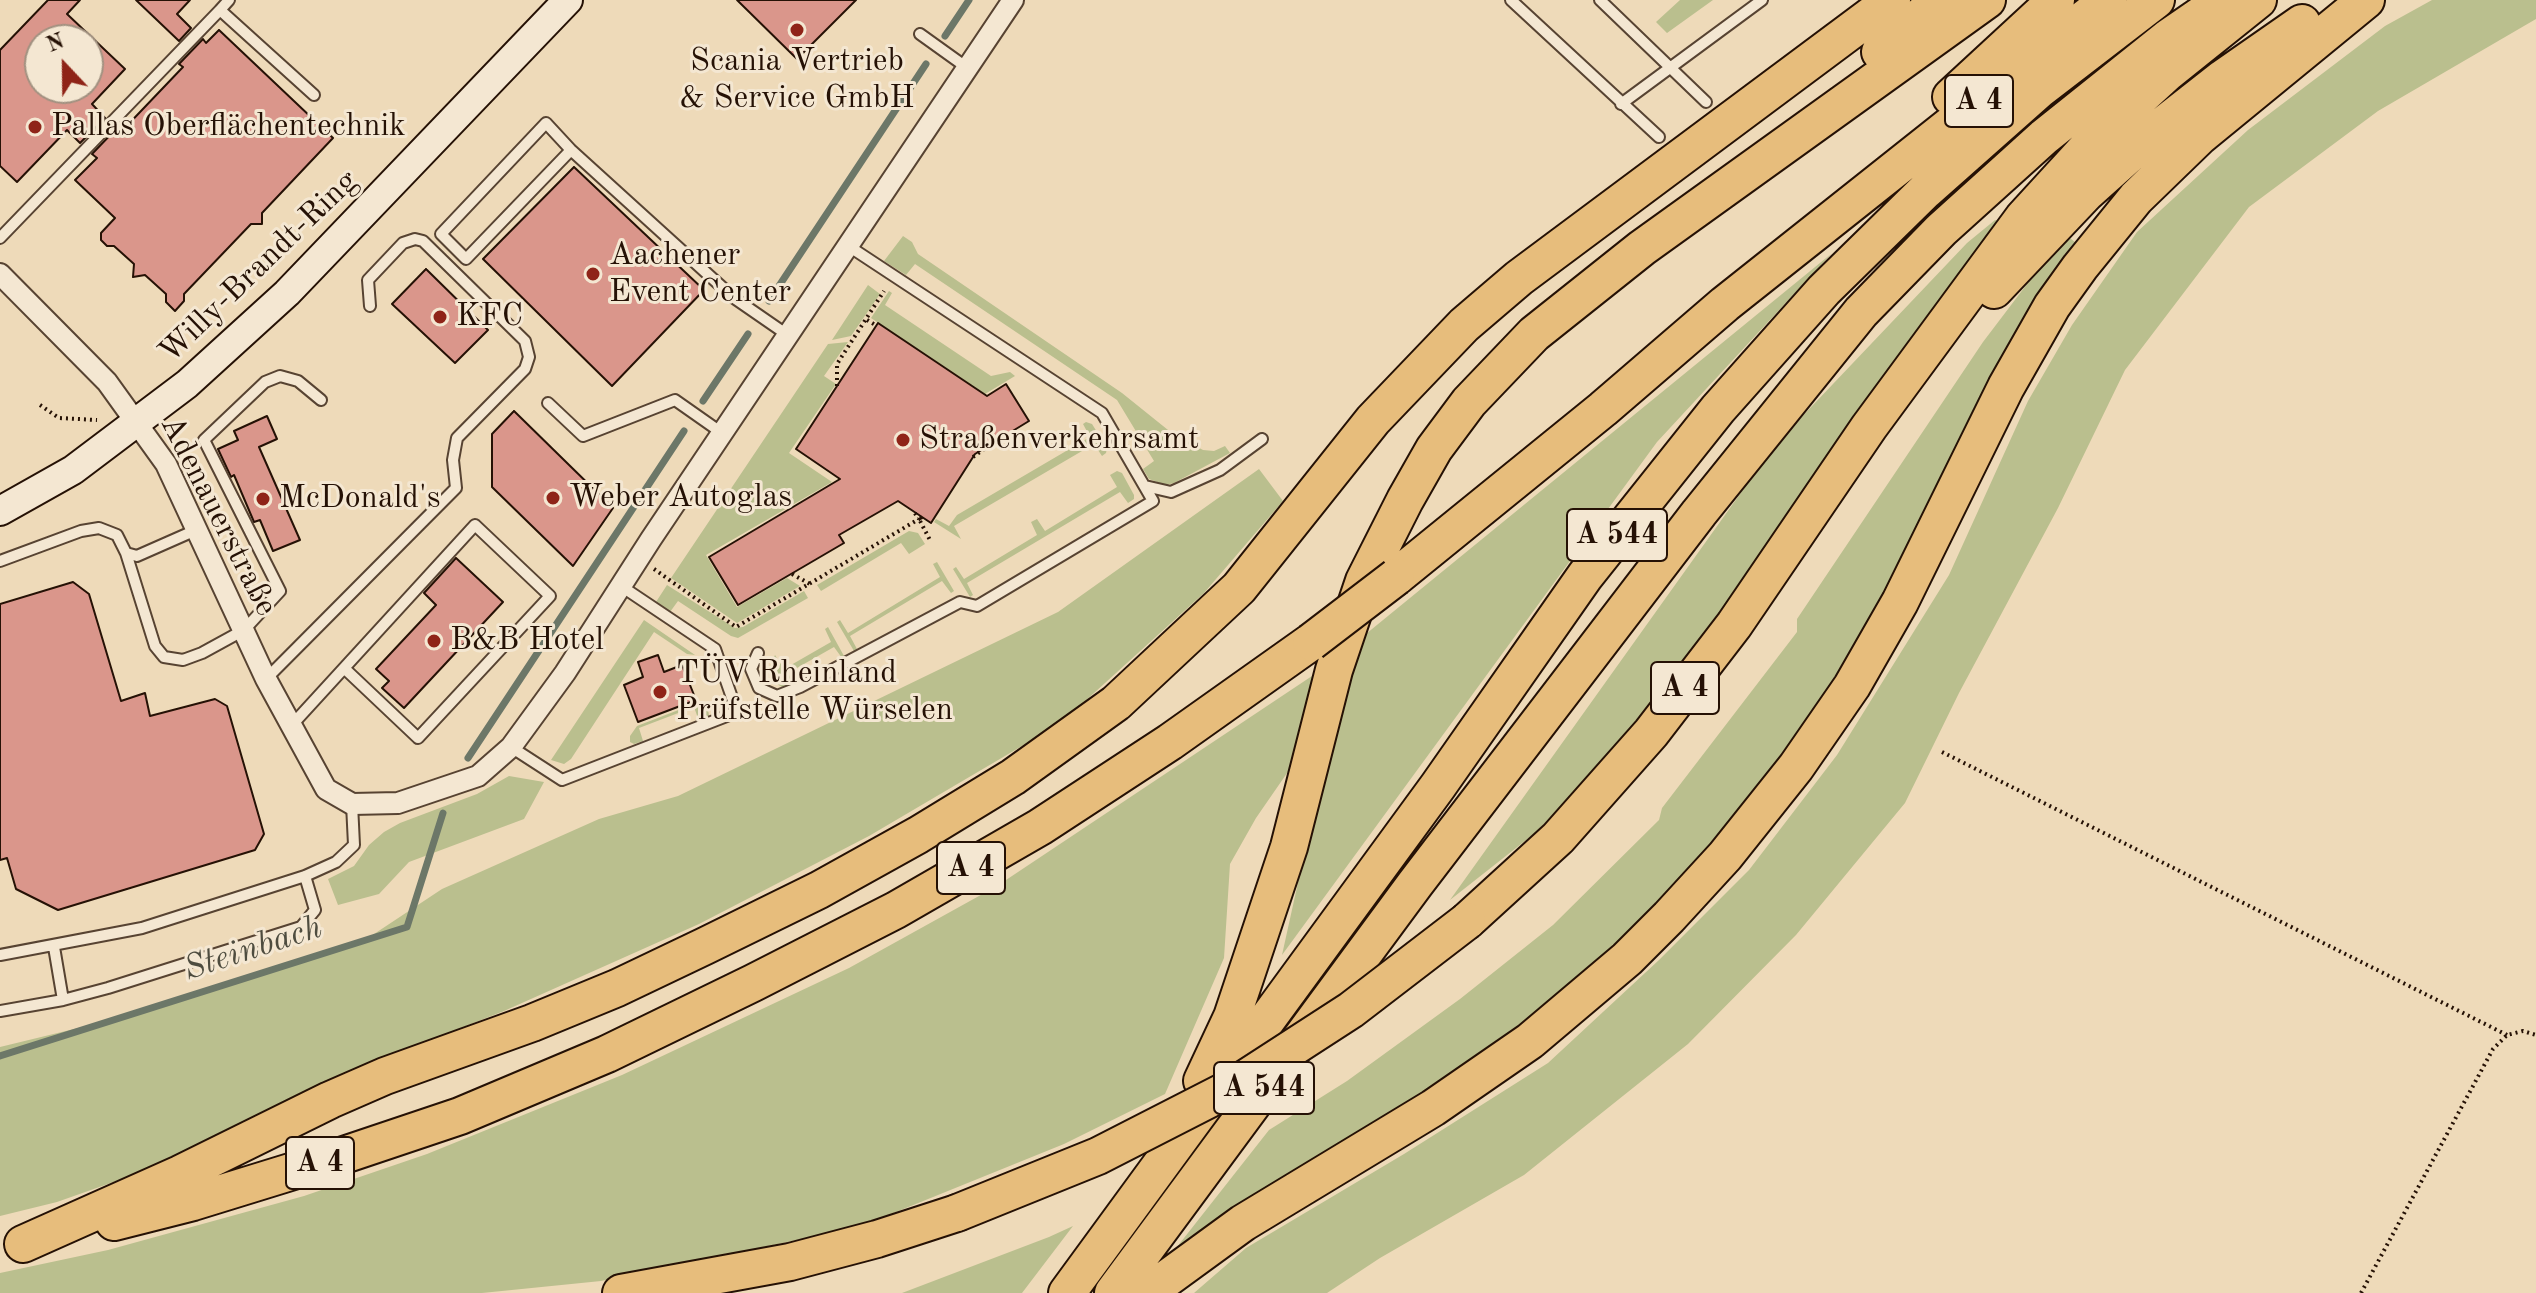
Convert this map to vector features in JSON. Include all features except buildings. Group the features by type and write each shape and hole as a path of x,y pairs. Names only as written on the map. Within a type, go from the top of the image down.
{"highway":[{"path":"11,1247 180,1174 371,1082 617,988 819,890 1013,777 1116,703 1239,588 1373,420 1464,325 1519,278 1892,0"},
{"path":"1733,185 1939,0"},
{"path":"1170,1152 1232,1017 1289,847 1339,655 1364,581 1434,449 1506,361 1561,311 1642,248 1987,0"},
{"path":"1851,202 1953,94 2056,0"},
{"name":"A 4","path":"11,1247 193,1202 460,1116 607,1054 826,947 967,870 1107,784 1311,642 1396,577 1851,202 2108,0"},
{"name":"A 544","path":"1067,1293 1438,786 1585,576 1718,409 1824,290 1892,222 2039,90 2156,0"},
{"name":"A 544","path":"1113,1293 1415,884 1699,513 1861,312 1941,230 2044,137 2169,37 2223,0"},
{"name":"A 4","path":"621,1293 790,1262 877,1239 957,1213 1098,1156 1229,1089 1351,1010 1467,921 1558,838 1651,733 1734,625 1869,427 2023,218 2098,136 2167,73 2258,0"},
{"path":"1869,427 2086,193 2153,133 2212,87 2295,27 2339,0"},
{"path":"1147,1293 1243,1223 1433,1108 1530,1041 1627,959 1669,917 1725,856 1796,767 1852,686 1900,602 2006,387 2052,306 2080,267 2136,198 2200,136 2366,0"}],"street":[{"name":"Willy-Brandt-Ring","path":"0,511 73,470 187,384 287,293 568,0"},
{"path":"352,804 398,803 478,776 511,747 565,673 1013,0"},
{"name":"Adenauerstraße","path":"0,274 107,382 166,464 289,727 326,789 352,804"}],"lane":[{"path":"0,238 229,0"},
{"path":"1511,0 1659,137"},
{"path":"1600,0 1706,102"},
{"path":"1621,104 1762,0"},
{"path":"220,10 314,95"},
{"path":"920,34 966,67"},
{"path":"571,150 466,259 441,234 546,123 571,150 734,298 789,336"},
{"path":"266,679 456,488 453,460 457,438 525,369 529,357 525,341 423,241 415,239 403,243 368,280 370,306"},
{"path":"758,653 751,669 759,688 777,696 800,687 960,602 977,606 1153,501 1102,413 850,247"},
{"path":"0,561 81,531 99,528 117,535 126,553 155,646 164,657 183,660 202,653 244,630 280,591 204,440 265,382 280,376 298,381 321,400"},
{"path":"548,403 583,436 675,400 722,433"},
{"path":"1145,486 1171,492 1220,470 1262,439"},
{"path":"289,727 475,525 550,596 418,738 344,668"},
{"path":"126,553 137,556 196,530"},
{"path":"511,747 562,780 737,712 715,649 621,586"},
{"path":"0,955 142,928 305,876 336,862 354,845 352,804"},
{"path":"0,1011 63,1000 301,927 315,910 305,876"},
{"path":"54,947 63,1000"}],"path":[{"path":"837,386 837,364 886,292 867,279 877,265"},
{"path":"867,320 877,326"},
{"path":"40,405 59,418 138,422"},
{"path":"973,457 995,441"},
{"path":"914,512 931,542"},
{"path":"639,558 736,627 920,518"},
{"path":"792,574 810,584"},
{"path":"1942,752 2507,1035"},
{"path":"2361,1293 2493,1049 2507,1035 2523,1031 2536,1035"}],"green space":[{"path":"1680,0 1713,0 1667,33 1656,22"},
{"path":"2432,0 2536,0 2536,19 2378,111 2249,207 2125,370 2058,508 1959,693 1905,803 1796,935 1688,1044 1524,1175 1380,1258 1327,1293 1194,1293 1246,1248 1548,1063 1659,960 1749,870 1837,755 1949,575 2028,401 2072,325 2137,232 2248,130 2385,26"},
{"path":"1995,220 2003,223 1746,583 1615,751 1535,833 1450,900 1775,445 1967,243"},
{"path":"2065,234 2081,247 1788,760 1643,927 1540,1019 1173,1252 1269,1130 1347,1081 1460,999 1553,925 1659,820 1662,808 1797,632 1797,619 1983,342"},
{"path":"903,236 912,242 918,254 1122,393 1173,434 1203,450 1214,451 1225,446 1230,453 1174,483 1166,485 1149,479 1143,469 1154,461 1117,400 915,264 906,275 884,261"},
{"path":"1831,254 1657,442 1282,955 1350,647"},
{"path":"868,285 880,294 851,336 832,340"},
{"path":"889,291 892,293 885,305 991,376 1010,372 1015,376 985,394 871,318"},
{"path":"848,342 824,376 836,384 789,453 832,482 706,555 737,607 787,578 800,586 737,623 671,578 828,344"},
{"path":"1083,424 1092,424 1107,448 1102,456 1094,444 954,526 961,539 934,522 936,519 949,526 957,515 1090,437"},
{"path":"1259,469 1283,501 1204,593 1061,723 869,836 699,924 504,1011 387,1057 170,1162 57,1202 0,1216 0,1047 144,1012 362,942 442,889 599,819 678,796 1058,612"},
{"path":"1117,471 1122,473 1134,499 1128,503 1120,492 967,583 973,595 970,597 953,569 956,567 964,579 1037,535 1031,522 1037,519 1045,531 1117,487 1110,475"},
{"path":"909,531 918,533 925,544 909,554 901,543 821,591 817,585"},
{"path":"937,562 954,591 951,593 942,581 850,636 857,649 854,651 837,622 840,620 848,633 940,577 933,564"},
{"path":"667,585 735,628 743,627 804,591 808,598 738,638 678,601 670,612 656,602"},
{"path":"644,620 695,655 687,654 654,632 571,759 564,764 551,760"},
{"path":"828,627 844,656 842,658 834,647 788,673 795,686 784,688 773,682 768,671 775,655 784,669 831,642 825,629"},
{"path":"1315,674 1294,763 1256,818 1230,864 1224,958 1165,1094 1064,1144 859,1227 601,1281 482,1293 0,1293 0,1273 108,1250 304,1196 427,1154 622,1075 849,968 997,886"},
{"path":"694,704 708,709 709,716 699,721 694,707 639,728 643,741 630,742 630,736 637,726"},
{"path":"509,776 544,782 524,819 409,862 379,894 338,905 328,879 354,866 369,845 384,832 477,794"},
{"path":"1073,1226 1022,1293 902,1293 1049,1237"}],"waterway":[{"name":"Steinbach","path":"945,36 969,0"},
{"name":"Steinbach","path":"769,301 926,64"},
{"name":"Steinbach","path":"703,401 748,334"},
{"name":"Steinbach","path":"468,758 684,431"},
{"name":"Steinbach","path":"0,1056 407,927 443,813"}],"place":[{"name":"Scania Vertrieb & Service GmbH","path":"797,30"},
{"name":"Pallas Oberflächentechnik","path":"35,127"},
{"name":"Aachener Event Center","path":"593,274"},
{"name":"KFC","path":"440,317"},
{"name":"Straßenverkehrsamt","path":"903,440"},
{"name":"Weber Autoglas","path":"553,498"},
{"name":"McDonald's","path":"263,499"},
{"name":"B&B Hotel","path":"434,641"},
{"name":"TÜV Rheinland Prüfstelle Würselen","path":"660,692"}]}
